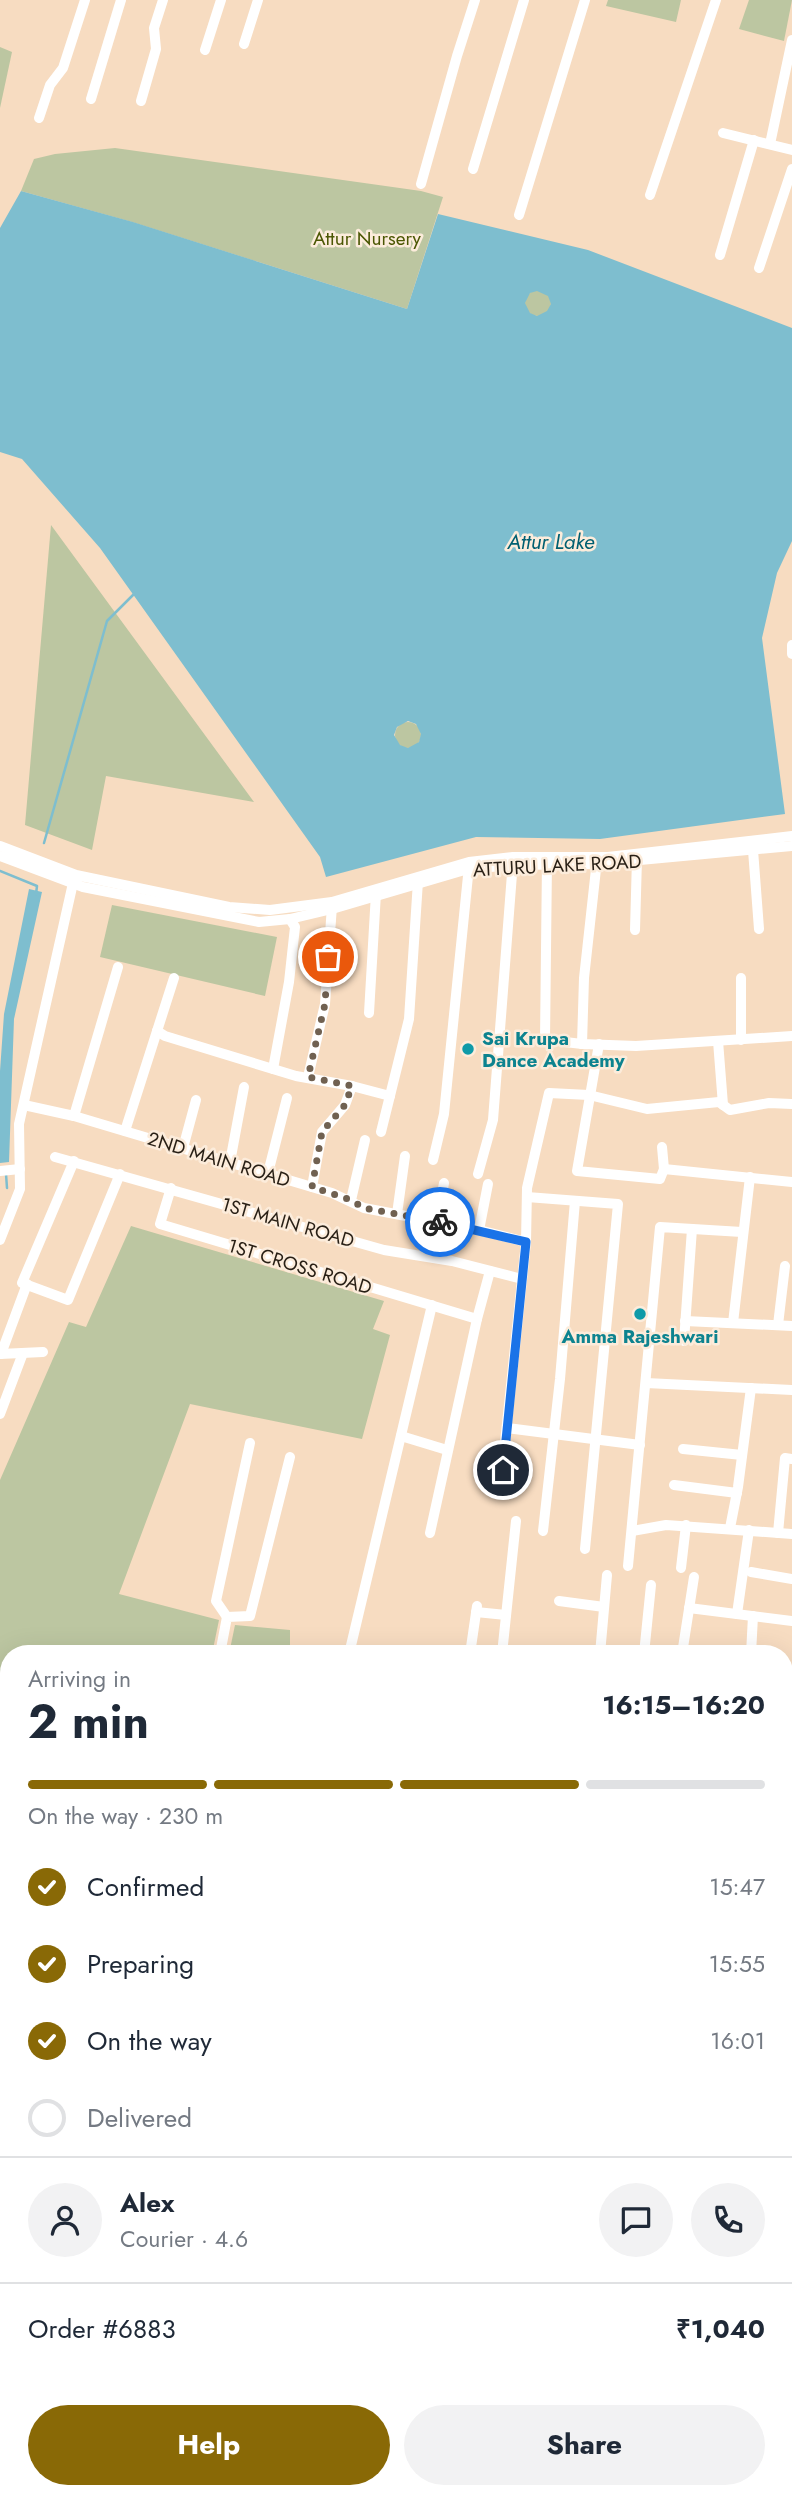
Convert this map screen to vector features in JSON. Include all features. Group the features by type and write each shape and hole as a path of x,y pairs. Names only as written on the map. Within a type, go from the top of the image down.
{"street":[{"path":"39,118 50,85 63,68 85,0"},
{"path":"91,99 121,0"},
{"path":"141,101 156,49 154,28 163,0"},
{"path":"205,50 221,0"},
{"path":"244,44 258,0"},
{"path":"421,184 475,0"},
{"path":"473,169 524,0"},
{"path":"519,215 585,0"},
{"path":"650,195 716,0"},
{"path":"771,144 792,40"},
{"path":"723,133 792,150"},
{"path":"720,256 754,140"},
{"path":"759,268 792,169"},
{"path":"792,645 792,654"},
{"name":"ATTURU LAKE ROAD","path":"0,856 73,883 259,922 290,919 469,866 513,861 597,861 792,836"},
{"name":"ATTURU LAKE ROAD","path":"0,846 75,875 229,907 270,910 332,905"},
{"name":"ATTURU LAKE ROAD","path":"637,857 792,846"},
{"path":"753,850 759,929"},
{"path":"635,930 637,857"},
{"path":"478,1174 493,1120 513,861"},
{"path":"545,1040 547,861"},
{"path":"582,1044 584,978 597,861"},
{"path":"433,1160 444,1114 469,866"},
{"path":"381,1132 410,1019 418,881"},
{"path":"0,1240 20,1189 19,1124 73,883"},
{"path":"369,1013 376,893"},
{"path":"308,1077 325,1004 332,905"},
{"path":"274,1069 289,982 295,927 290,919"},
{"path":"74,1116 118,967"},
{"path":"125,1131 174,978"},
{"path":"741,978 741,1040"},
{"path":"157,1031 165,1036 274,1069 390,1096"},
{"path":"565,1042 636,1046 792,1036"},
{"path":"718,1041 723,1105"},
{"path":"599,1044 577,1171 660,1179 664,1169 662,1147"},
{"path":"312,1187 322,1132 345,1105 352,1086"},
{"path":"230,1162 244,1087"},
{"path":"500,1490 526,1242 530,1168 549,1093 589,1095 647,1109 719,1102 730,1110 769,1104 792,1104"},
{"path":"268,1173 286,1098"},
{"path":"183,1148 196,1100"},
{"name":"2ND MAIN ROAD","path":"24,1105 74,1116 268,1173 351,1200 364,1208 526,1242"},
{"path":"351,1200 365,1140"},
{"path":"397,1214 405,1156"},
{"name":"1ST MAIN ROAD","path":"55,1157 384,1250 452,1261 522,1279"},
{"path":"74,1161 22,1283 68,1300 120,1174"},
{"path":"664,1169 792,1182"},
{"path":"0,1171 20,1170"},
{"path":"733,1323 750,1177"},
{"path":"437,1222 444,1183"},
{"path":"479,1230 488,1184"},
{"name":"1ST CROSS ROAD","path":"171,1188 160,1224 477,1318"},
{"path":"527,1197 618,1204 585,1549"},
{"path":"543,1531 575,1201"},
{"path":"628,1566 660,1227 742,1232"},
{"path":"684,1341 692,1229"},
{"path":"778,1325 785,1266"},
{"path":"430,1533 489,1271"},
{"path":"26,1284 0,1354 43,1352"},
{"path":"351,1645 432,1306"},
{"path":"685,1321 792,1326"},
{"path":"0,1414 23,1353"},
{"path":"646,1383 792,1390"},
{"path":"730,1528 751,1388"},
{"path":"507,1428 640,1445"},
{"path":"401,1436 447,1450"},
{"path":"222,1645 227,1617 216,1601 250,1443"},
{"path":"683,1449 743,1455"},
{"path":"227,1617 250,1616 290,1457"},
{"path":"778,1533 785,1458 792,1459"},
{"path":"674,1485 737,1493"},
{"path":"503,1645 516,1521"},
{"path":"632,1531 666,1525 686,1525 792,1534"},
{"path":"681,1568 686,1525"},
{"path":"737,1614 749,1530"},
{"path":"751,1572 792,1579"},
{"path":"601,1645 607,1575"},
{"path":"683,1645 694,1577"},
{"path":"646,1645 651,1585"},
{"path":"559,1601 604,1607"},
{"path":"689,1608 792,1621"},
{"path":"471,1645 476,1609 506,1615"},
{"path":"751,1645 753,1616"}],"green space":[{"path":"608,0 681,0 676,22 606,6"},
{"path":"749,0 792,0 784,41 739,29"},
{"path":"0,47 12,52 0,108"},
{"name":"Attur Nursery","path":"115,148 421,191 443,197 407,309 132,222 21,191 34,159 55,154"},
{"path":"538,290 547,294 551,303 547,312 538,316 529,312 525,303 529,294"},
{"path":"51,525 254,802 106,776 92,850 25,825"},
{"path":"408,722 417,726 421,735 417,744 408,748 399,744 395,735 399,726"},
{"path":"112,905 277,937 265,996 100,957"},
{"path":"131,1226 384,1301 373,1329 390,1335 362,1439 190,1404 119,1594 219,1620 214,1645 0,1645 0,1480 69,1322 86,1327"},
{"path":"235,1625 290,1630 290,1645 231,1645"}],"water":[{"name":"Attur Lake","path":"21,191 133,222 407,309 438,214 588,250 792,328 792,541 777,573 762,638 785,814 600,839 476,837 326,877 320,857 100,548 22,459 0,452 0,228","holes":["537,291 548,296 551,304 547,311 537,316 530,313 525,303 530,293","408,721 416,724 421,734 419,742 408,748 400,745 394,735 397,727"]},
{"path":"29,889 42,892 14,1019 9,1162 0,1163 0,1071 4,1014"}],"waterway":[{"path":"44,843 107,621 134,594"},
{"path":"0,871 37,886 36,894"},
{"path":"6,1174 7,1188"}],"way so far":[{"path":"328,957 325,1004 308,1077 352,1086 345,1105 322,1132 312,1187 351,1200 364,1208 440,1222"}],"place":[{"name":"Sai Krupa Dance Academy","path":"468,1049"},
{"name":"Amma Rajeshwari","path":"640,1314"}],"route":[{"path":"440,1222 526,1242 503,1470"}]}
